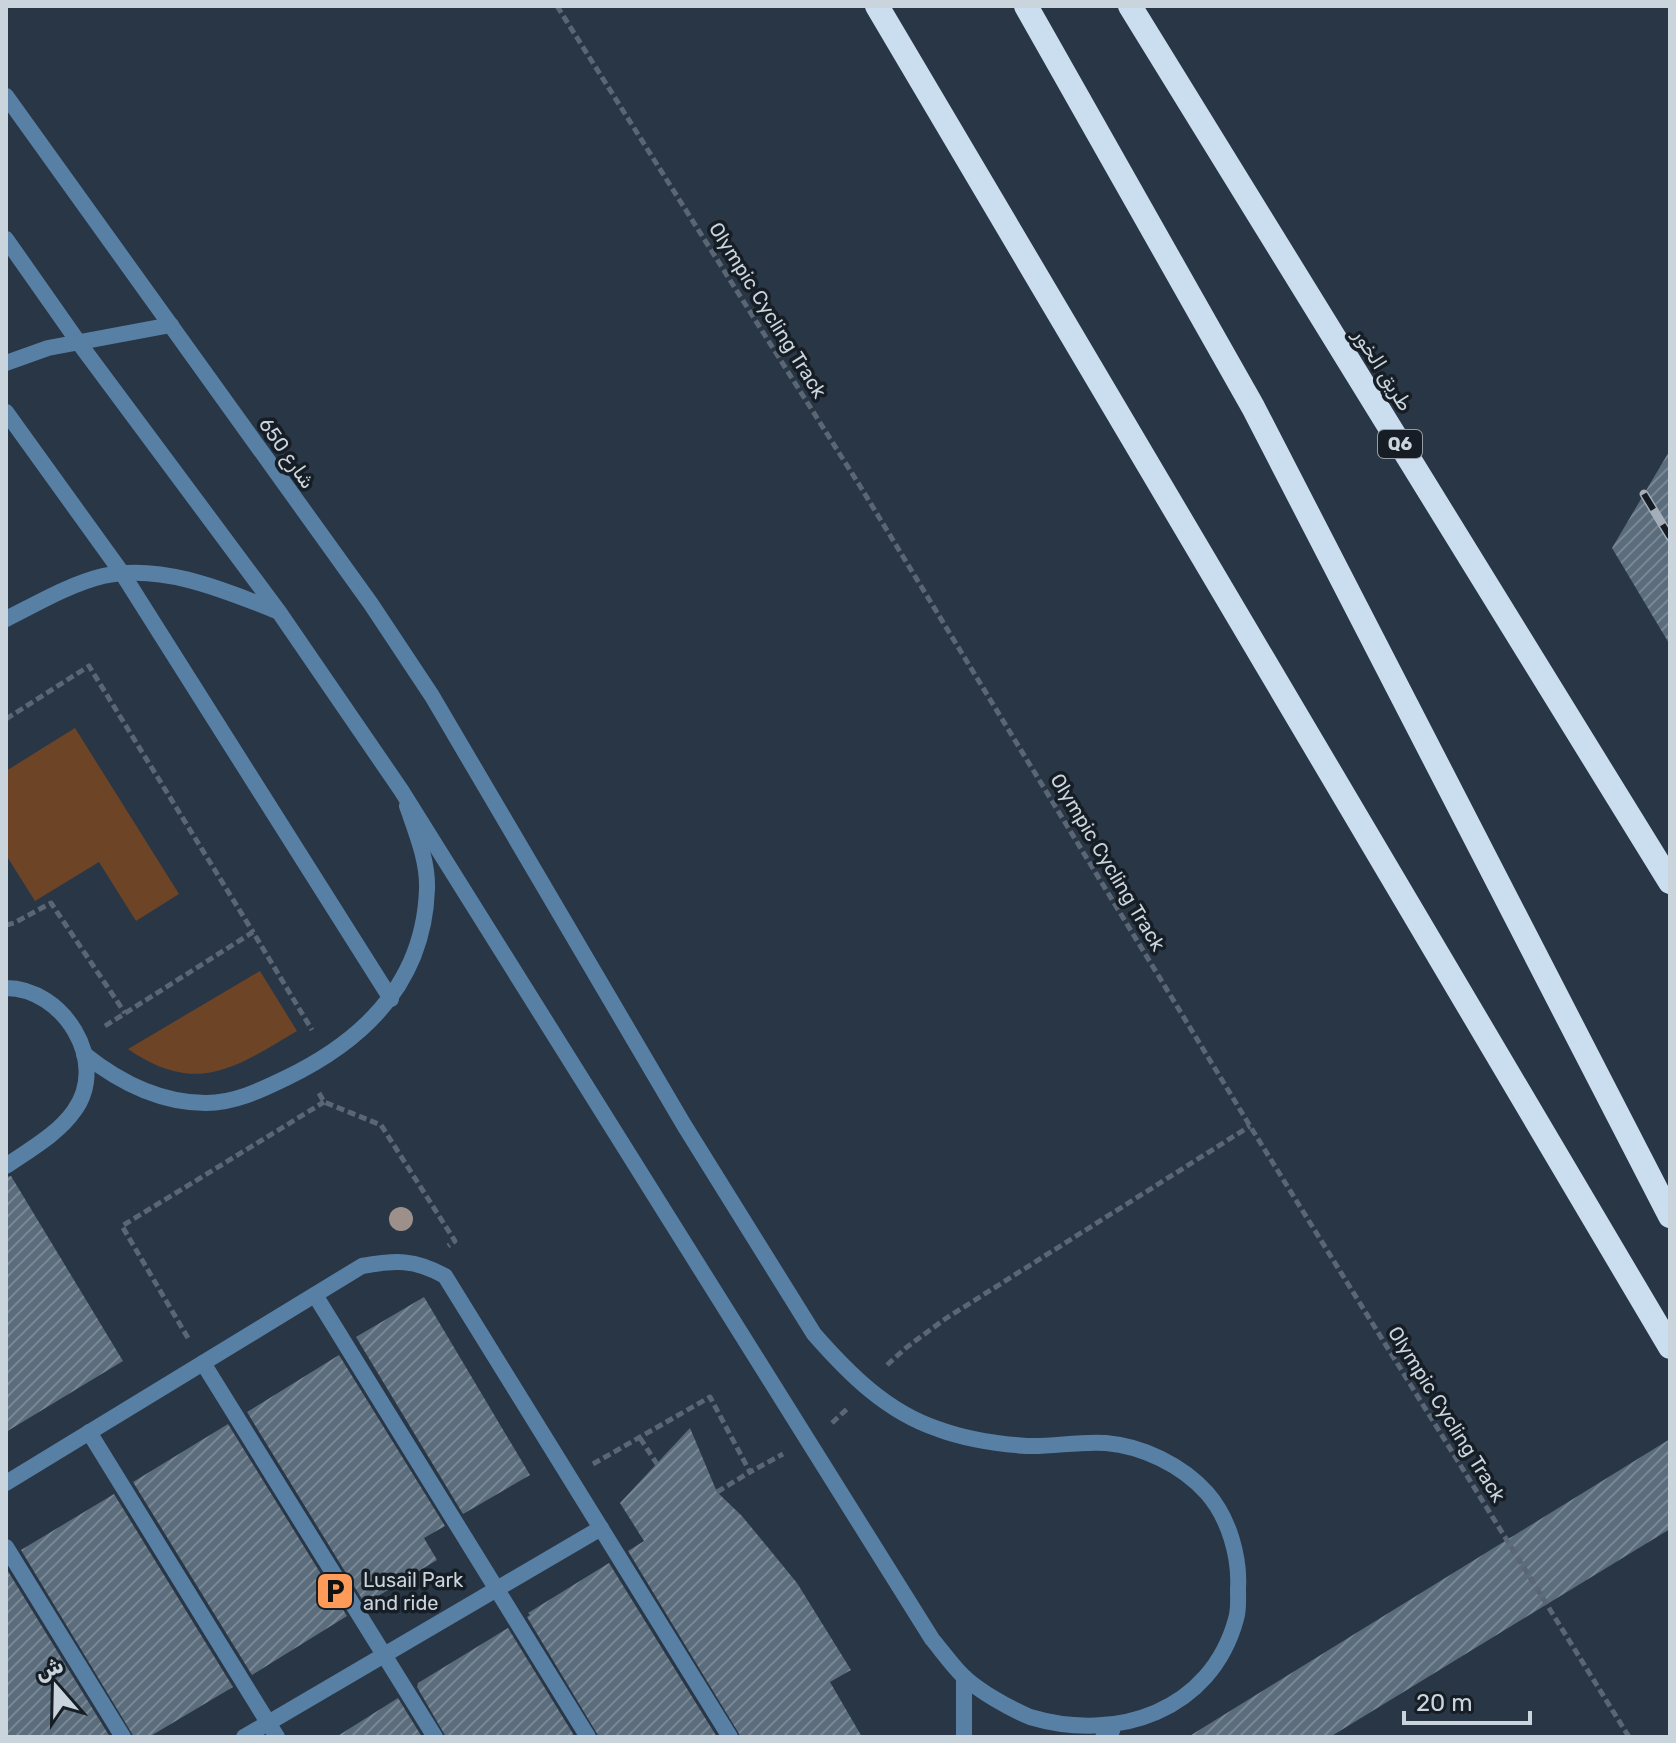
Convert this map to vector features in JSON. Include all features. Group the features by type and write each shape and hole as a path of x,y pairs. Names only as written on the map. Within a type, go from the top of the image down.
{"highway":[{"path":"877,6 1670,1347"},
{"path":"1026,6 1253,407 1670,1216"},
{"name":"طريق الخور","path":"1130,6 1670,882"}],"street":[{"name":"شارع 650","path":"6,96 371,604 432,696 692,1138 814,1334 866,1388 892,1407 937,1429 986,1441 1025,1445 1104,1443 1127,1446 1175,1467 1207,1493 1228,1530 1236,1554 1239,1575 1237,1617 1222,1653 1203,1684 1175,1707 1107,1734"},
{"path":"6,239 79,343 279,612 401,790 932,1639 964,1677 1030,1717 1070,1729 1107,1734"},
{"path":"6,363 48,348 171,325"},
{"path":"6,412 122,573 391,999"},
{"path":"6,619 90,581 122,573 156,574 216,586 279,612"},
{"path":"84,1054 107,1073 132,1086 165,1098 206,1103 260,1091 307,1069 372,1021 391,999 412,960 427,887 420,842 401,790"},
{"path":"6,988 33,993 58,1009 73,1026 84,1054 84,1087 75,1111 45,1139 6,1166"},
{"path":"6,1483 362,1266 393,1260 424,1264 445,1276 730,1737"},
{"path":"315,1295 588,1737"},
{"path":"203,1363 435,1737"},
{"path":"89,1432 273,1730"},
{"path":"244,1737 273,1730 384,1655 601,1528"},
{"path":"6,1547 123,1737"},
{"path":"964,1677 964,1737"}],"path":[{"name":"Olympic Cycling Track","path":"557,6 860,486 1250,1126 1629,1737"},
{"path":"6,719 89,666 253,932"},
{"path":"6,925 51,903 125,1013"},
{"path":"203,1363 122,1226 324,1102"},
{"path":"945,1319 1250,1126"},
{"path":"569,1478 710,1397 750,1472"},
{"path":"640,1438 657,1464"},
{"path":"717,1492 808,1440"}],"shaded area":[{"path":"75,728 179,894 136,921 99,862 35,901 6,855 6,771"},
{"path":"260,971 297,1031 254,1056 215,1072 195,1074 174,1071 128,1049"}],"building":[{"path":"1670,450 1670,645 1612,548"},
{"path":"11,1176 123,1361 6,1432 6,1177"},
{"path":"424,1297 530,1475 463,1514 356,1337"},
{"path":"339,1355 445,1526 424,1538 437,1560 365,1604 247,1412"},
{"path":"228,1424 347,1616 252,1675 133,1482"},
{"path":"690,1428 717,1492 742,1516 797,1583 851,1670 830,1682 862,1737 741,1737 628,1551 644,1541 620,1503"},
{"path":"1670,1439 1670,1529 1330,1737 1188,1737"},
{"path":"114,1494 233,1687 149,1737 134,1737 21,1550"},
{"path":"609,1563 717,1737 599,1737 527,1617 530,1615 528,1613"},
{"path":"6,1568 110,1737 6,1737"},
{"path":"508,1628 575,1737 446,1737 417,1687 418,1683"},
{"path":"398,1698 422,1737 336,1737"}],"railway":[{"path":"1644,494 1670,537"}],"place":[{"name":"Lusail Park and ride","path":"335,1591"}]}
